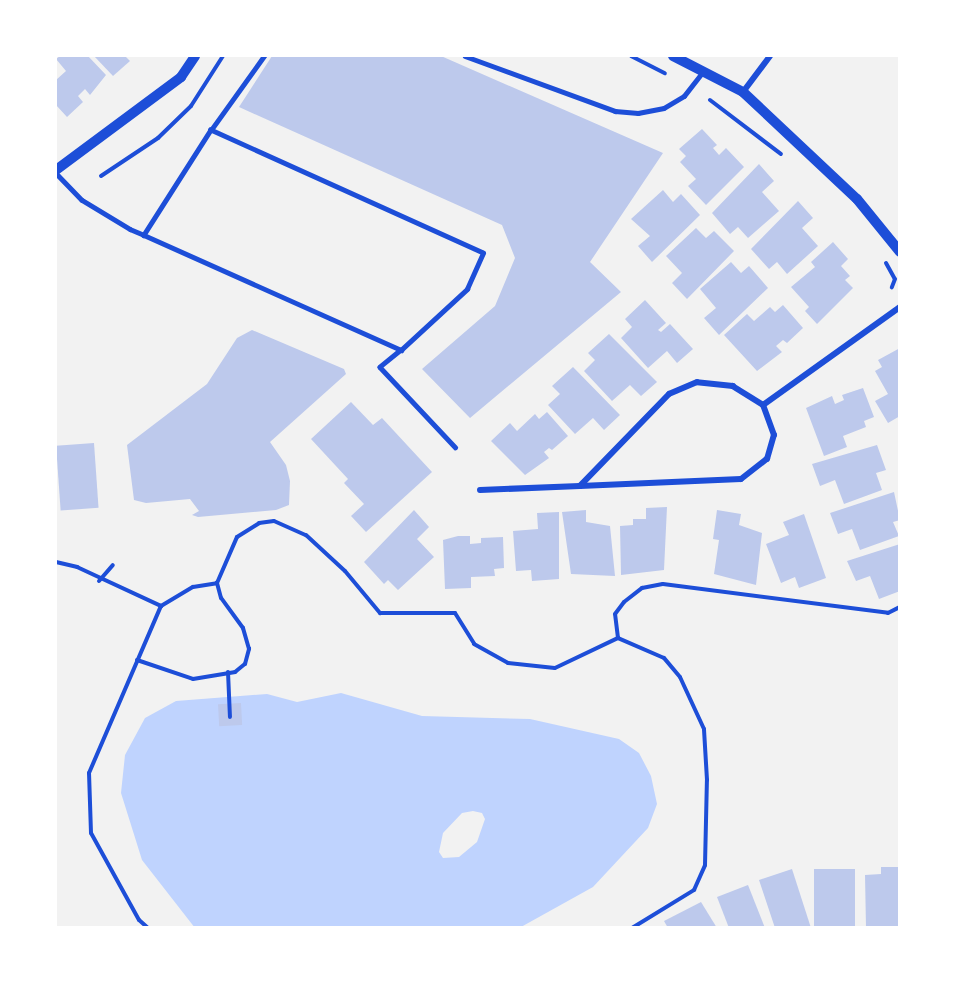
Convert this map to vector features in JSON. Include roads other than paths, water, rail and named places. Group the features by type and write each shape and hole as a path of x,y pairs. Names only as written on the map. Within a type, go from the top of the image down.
{"street":[{"path":"56,171 181,77 195,56"},
{"path":"673,56 742,93 857,199 900,252"},
{"path":"742,93 770,56"},
{"path":"763,405 900,307"},
{"path":"480,490 580,486 741,479 767,459 774,435 763,405 734,386 697,382 669,394 580,486"}],"lane":[{"path":"144,235 211,130 264,56"},
{"path":"465,56 615,111 638,113 664,108 684,96 704,72"},
{"path":"211,130 483,253 467,289 380,367 455,447"},
{"path":"56,171 82,200 144,235 401,350"}],"water":[{"path":"341,693 422,716 530,719 619,739 639,753 651,776 657,804 648,828 593,887 521,927 195,928 142,860 121,793 125,755 145,718 176,701 267,694 297,702","holes":["473,811 482,813 485,819 477,842 459,857 443,858 439,852 443,833 462,813"]}]}
